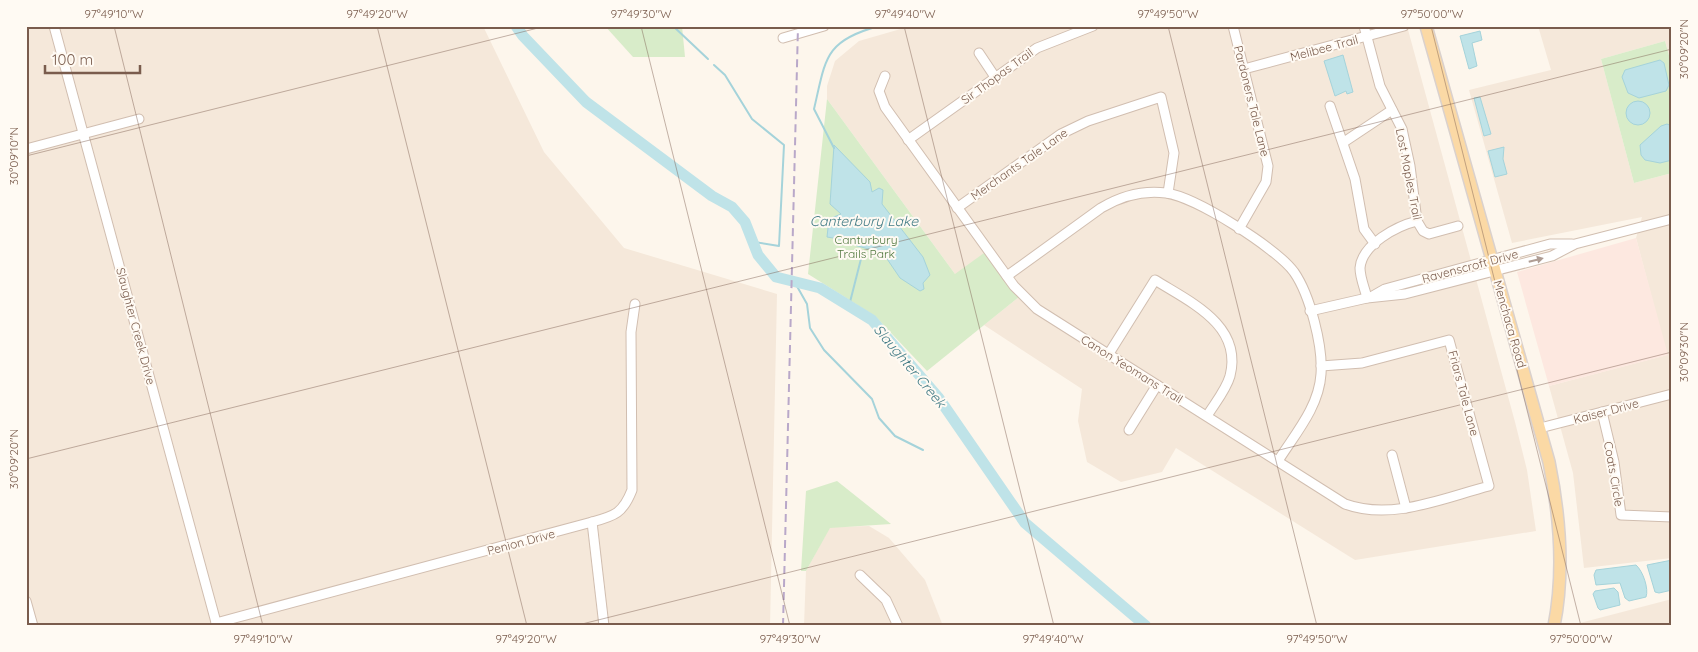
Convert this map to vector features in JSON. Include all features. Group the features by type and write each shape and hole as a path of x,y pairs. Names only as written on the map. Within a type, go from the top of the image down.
{"main road":[{"name":"Menchaca Road","path":"1426,26 1540,428 1552,477 1560,534 1560,573 1554,626"}],"street":[{"name":"Slaughter Creek Drive","path":"54,26 217,624"},
{"path":"783,38 824,26"},
{"name":"Sir Thopas Trail","path":"908,140 1042,44 1093,26"},
{"name":"Pardoners Tale Lane","path":"1233,26 1268,166 1266,182 1239,230"},
{"name":"Lost Maples Trail","path":"1364,26 1380,86 1402,129 1417,221 1423,231 1429,234 1458,226"},
{"name":"Melibee Trail","path":"1244,70 1404,26"},
{"path":"979,53 996,77"},
{"name":"Canon Yeomans Trail","path":"885,76 880,85 881,100 1018,292 1037,309 1337,499 1353,507 1380,511 1406,508 1489,486"},
{"name":"Merchants Tale Lane","path":"957,208 1061,134 1088,121 1160,97 1174,153 1168,193"},
{"path":"1330,106 1336,129 1344,142 1355,180 1364,229 1375,244"},
{"path":"1344,142 1392,110"},
{"path":"26,149 139,119"},
{"path":"1007,276 1109,204 1134,194 1168,193 1189,200 1273,252 1292,270 1301,285 1310,311 1321,366 1319,387 1313,405 1278,461"},
{"name":"Ravenscroft Drive","path":"1310,311 1367,298 1405,294 1493,266 1552,256 1575,244 1672,219"},
{"path":"1367,298 1360,268 1364,258 1375,244 1392,230 1417,221"},
{"path":"1108,355 1155,280 1214,319 1227,338 1231,356 1229,376 1207,416"},
{"name":"Penion Drive","path":"217,624 592,522 612,516 622,510 632,490 631,332 635,304"},
{"name":"Friars Tale Lane","path":"1321,366 1362,363 1449,340 1489,486"},
{"path":"1129,430 1157,385"},
{"name":"Kaiser Drive","path":"1540,428 1672,394"},
{"name":"Coats Circle","path":"1602,412 1614,462 1621,515 1672,517"},
{"path":"1392,455 1406,508"},
{"path":"592,522 604,626"},
{"path":"860,575 886,600 898,626"},
{"path":"26,601 33,626"}],"shaded area":[{"path":"26,26 483,26 544,152 624,248 777,294 770,626 26,626"},
{"path":"911,26 1407,26 1515,422 1527,470 1536,531 1355,560 1176,448 1162,472 1121,482 1087,462 1078,421 1082,389 984,325 1019,297 955,274 827,99 827,86 835,61 859,41"},
{"path":"1538,26 1672,26 1672,66 1665,41 1601,59 1634,183 1672,173 1672,558 1584,568 1573,473 1549,386 1667,355 1636,238 1642,217 1512,243 1469,90 1551,70"},
{"path":"1636,238 1668,355 1549,386 1517,272"},
{"path":"869,526 889,538 925,580 943,626 804,626 806,571 830,527"},
{"path":"1672,599 1672,626 1580,626 1580,623"}],"green space":[{"path":"605,26 682,26 685,57 633,57"},
{"path":"1665,41 1672,66 1672,173 1634,183 1601,59"},
{"name":"Canturbury Trails Park","path":"827,99 955,274 984,253 1019,297 927,371 875,316 808,274"},
{"path":"837,481 891,524 830,528 806,571 801,571 806,491"}],"water":[{"path":"1480,31 1482,40 1472,43 1477,66 1469,69 1460,36"},
{"path":"1343,55 1353,92 1347,94 1346,91 1335,96 1324,61"},
{"path":"1660,60 1664,63 1669,85 1666,91 1639,98 1628,93 1622,77 1625,70"},
{"path":"1480,97 1491,134 1484,136 1474,98"},
{"path":"1638,101 1646,105 1650,113 1646,121 1638,125 1630,121 1626,113 1630,105"},
{"path":"1667,124 1672,126 1672,160 1660,163 1645,160 1641,155 1640,145 1661,126"},
{"name":"Canterbury Lake","path":"834,145 870,182 872,192 879,188 883,190 882,204 923,257 930,275 923,283 924,289 920,291 900,278 883,253 854,245 851,241 827,237 829,219 841,214 830,204"},
{"path":"1504,147 1503,159 1507,174 1495,177 1488,151"},
{"path":"1672,560 1672,590 1655,592 1647,565"},
{"path":"1636,565 1645,580 1646,597 1629,601 1625,598 1620,583 1596,585 1594,575 1596,570"},
{"path":"1614,588 1618,592 1620,605 1600,610 1593,594 1595,591"}],"waterway":[{"name":"Slaughter Creek","path":"516,26 523,36 586,102 712,196 732,207 745,222 758,255 776,277 820,288 872,320 938,397 1025,523 1146,626"},
{"path":"673,26 708,59"},
{"path":"834,148 814,109 825,64 837,45 847,38 879,26"},
{"path":"714,65 725,75 752,119 784,145 779,246 754,242"},
{"path":"849,306 863,251"},
{"path":"794,281 807,304 810,328 824,350 872,399 879,418 895,436 923,450"}],"railway":[{"path":"783,626 798,26"}]}
